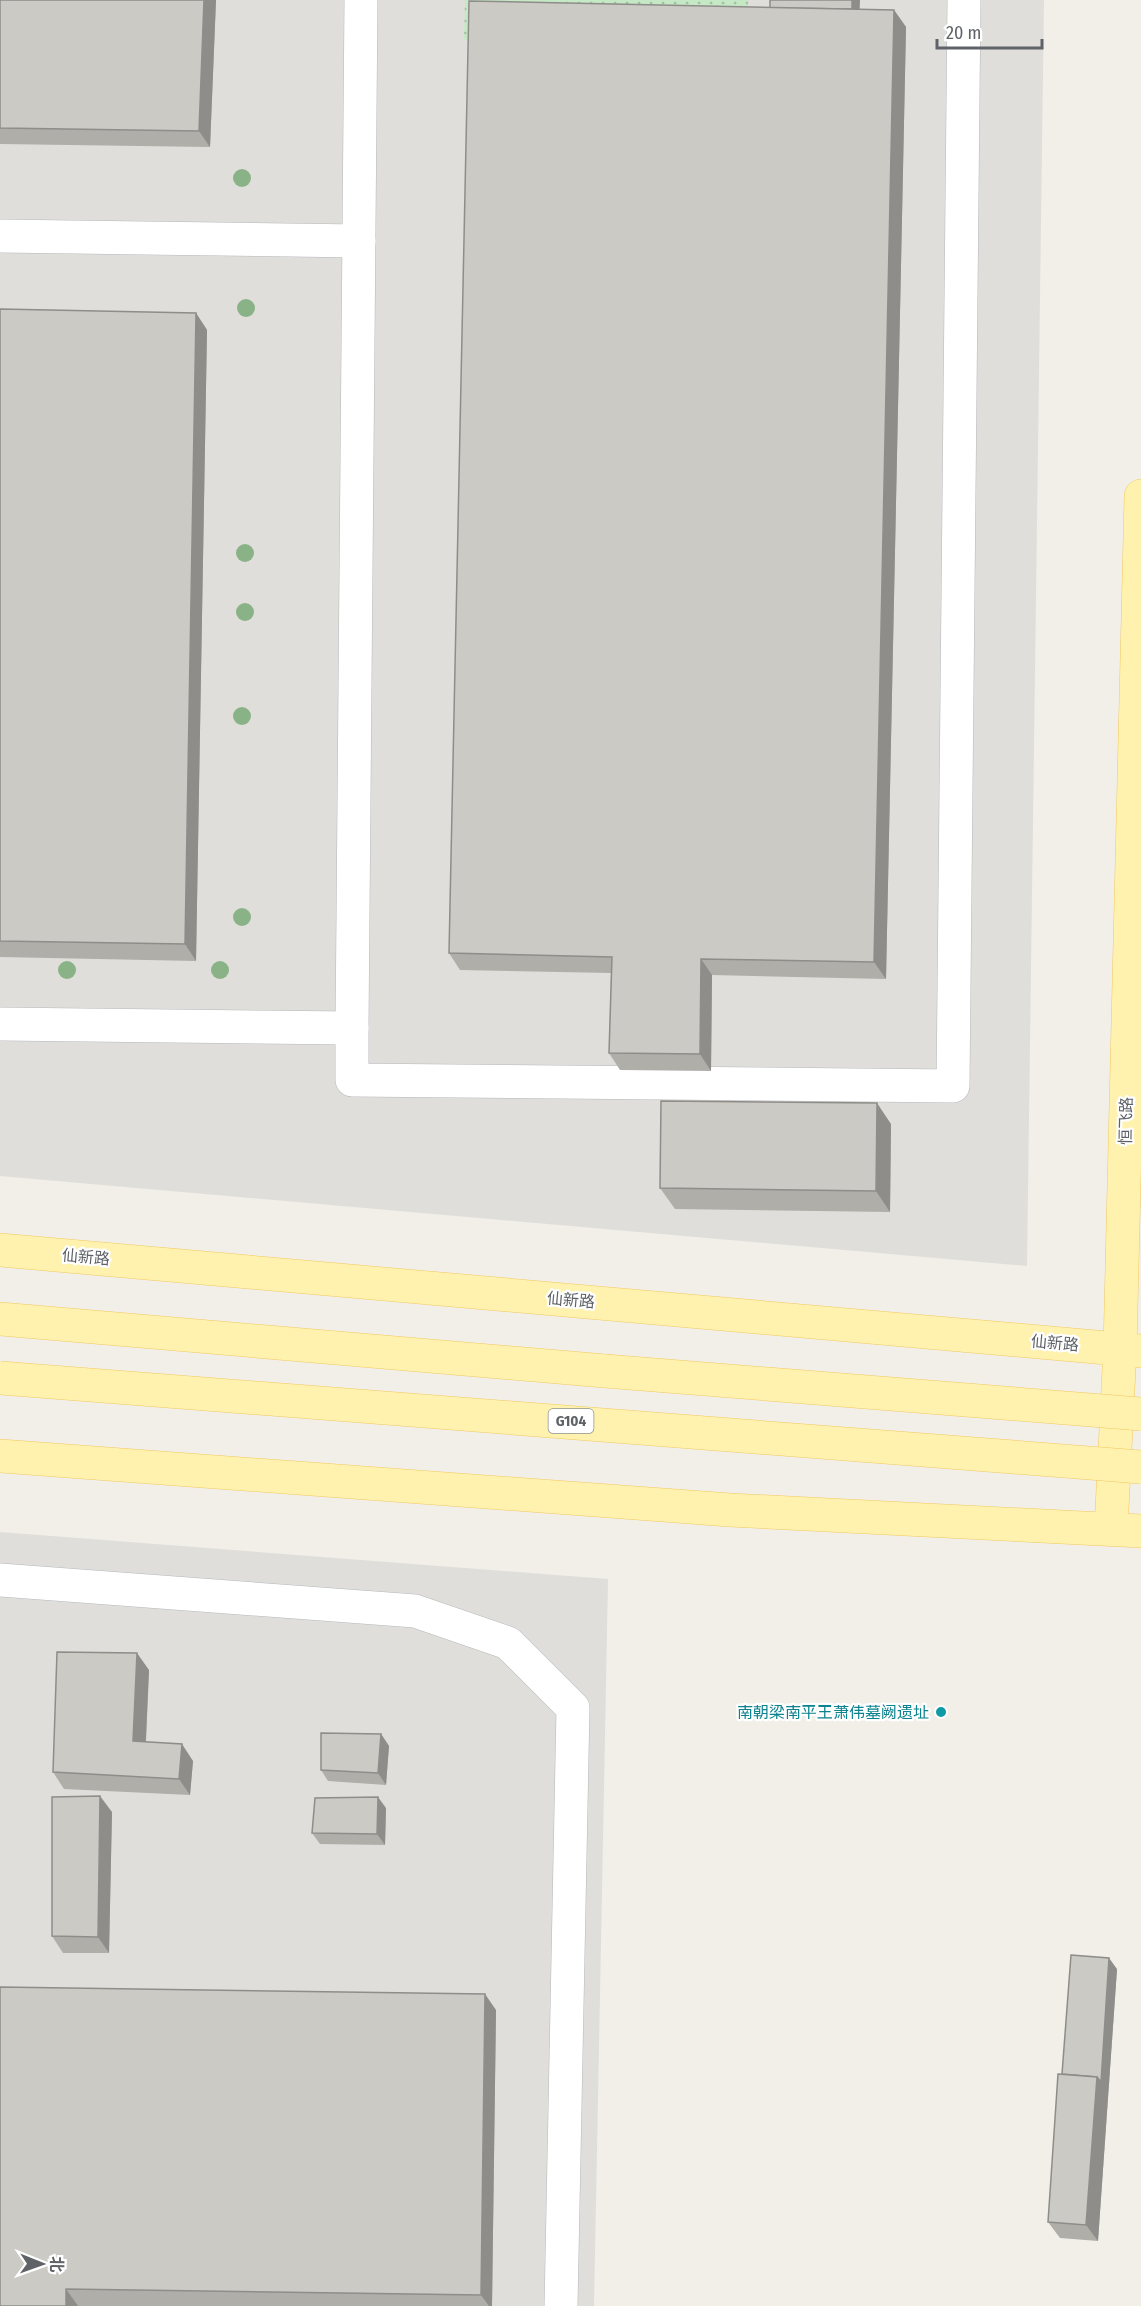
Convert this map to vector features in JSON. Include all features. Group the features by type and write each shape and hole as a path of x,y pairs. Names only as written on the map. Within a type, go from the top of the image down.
{"main road":[{"name":"恒飞路","path":"1126,1530 1141,496"},
{"name":"仙新路","path":"0,1250 1130,1350"},
{"path":"0,1318 605,1371 1141,1414"},
{"name":"G104","path":"0,1378 1141,1467"},
{"path":"0,1456 730,1510 1126,1530"},
{"path":"0,1473 351,1503 534,1495"}],"lane":[{"path":"361,0 352,1080 953,1086 964,0"},
{"path":"0,236 359,241"},
{"path":"0,1024 352,1028"},
{"path":"0,1580 415,1611 508,1643 573,1708 561,2306"}],"shaded area":[{"path":"0,0 1044,0 1027,1266 0,1176"},
{"path":"0,1532 608,1579 594,2306 0,2306"}],"green space":[{"path":"465,0 748,0 748,23 464,40"}],"building":[{"path":"0,0 204,0 199,131 0,128"},
{"path":"770,0 852,0 852,9 770,8"},
{"path":"469,1 894,10 874,962 701,959 700,1054 609,1053 612,957 449,953"},
{"path":"0,309 196,313 185,944 0,941"},
{"path":"661,1101 877,1103 876,1191 660,1188"},
{"path":"57,1652 137,1653 133,1741 182,1744 179,1779 53,1772"},
{"path":"321,1733 381,1734 378,1773 321,1770"},
{"path":"100,1796 98,1937 52,1936 52,1797"},
{"path":"378,1797 377,1834 312,1833 315,1798"},
{"path":"1071,1955 1109,1958 1101,2082 1097,2077 1062,2074"},
{"path":"0,1987 485,1994 481,2295 66,2289 66,2306 0,2306"},
{"path":"1058,2074 1097,2077 1086,2225 1048,2222"}],"place":[{"name":"南朝梁南平王萧伟墓阙遗址","path":"941,1712"}]}
